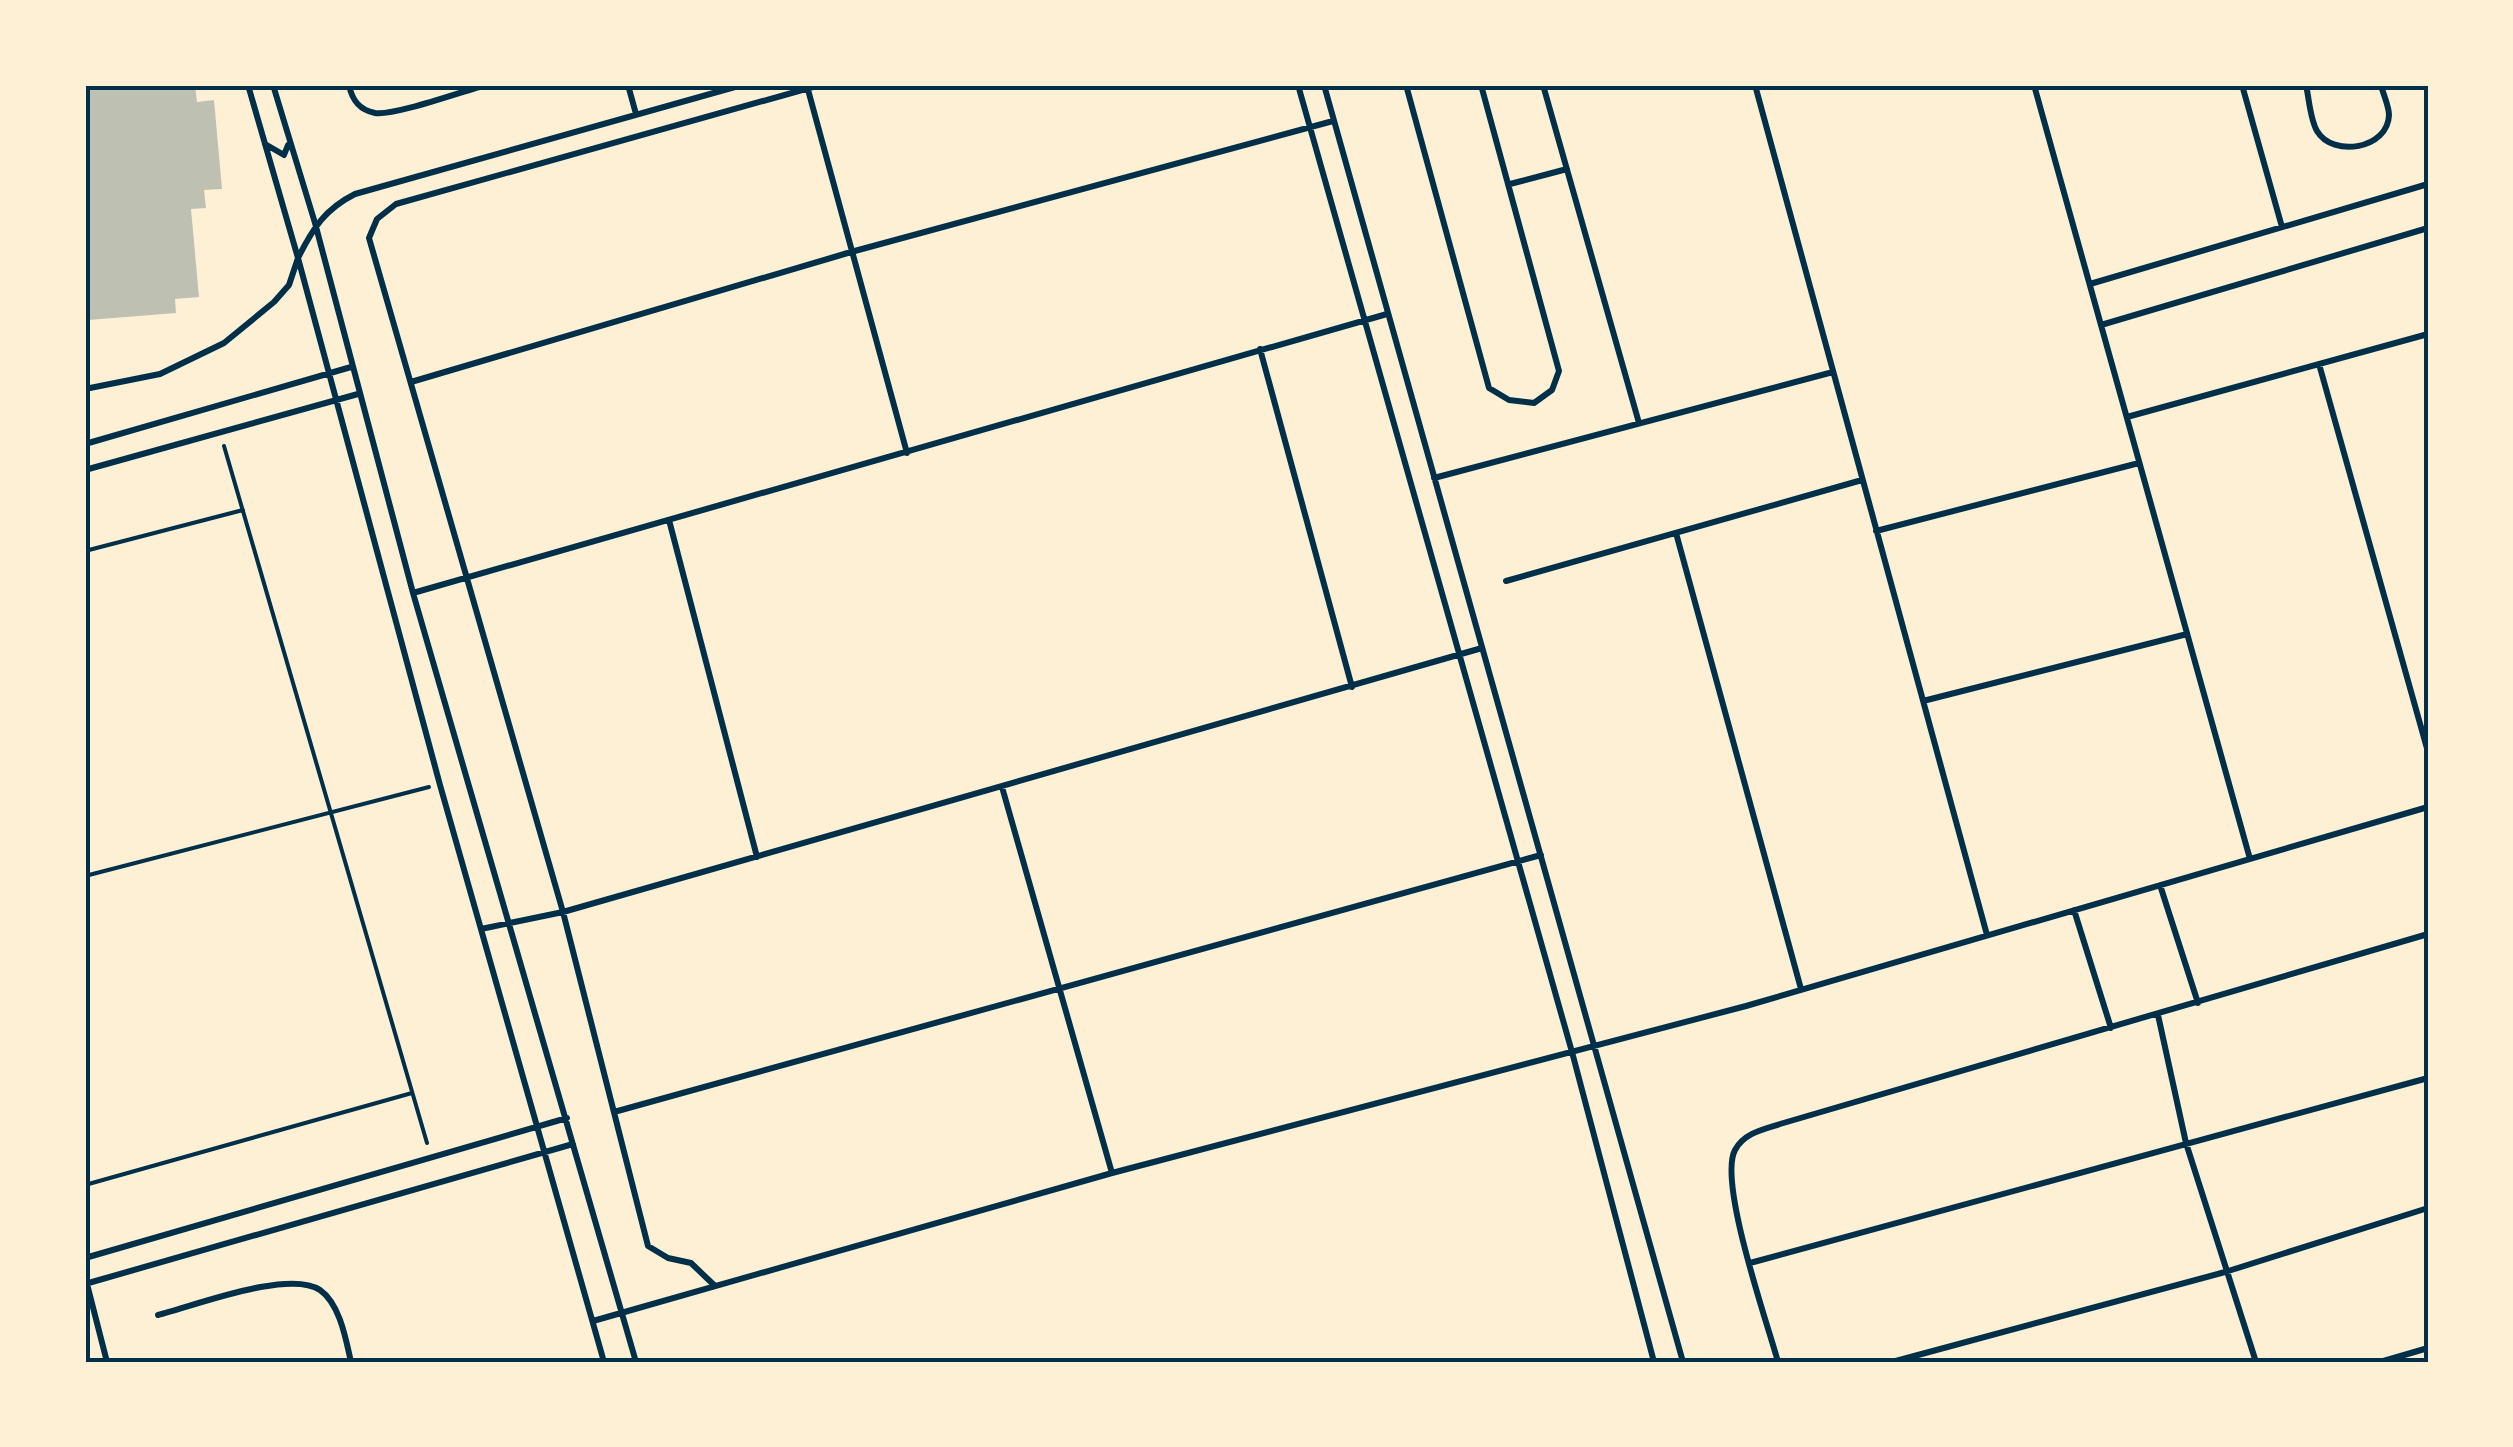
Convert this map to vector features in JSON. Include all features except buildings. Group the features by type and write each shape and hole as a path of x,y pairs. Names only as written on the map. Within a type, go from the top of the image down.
{"lane":[{"path":"248,85 440,785 604,1362"},
{"path":"273,85 288,144 316,223 413,593 636,1362"},
{"path":"349,85 361,108 382,114 486,85"},
{"path":"628,85 636,114"},
{"path":"85,389 160,374 224,344 289,285 316,223 334,204 381,184 742,85"},
{"path":"714,1285 691,1263 668,1258 648,1246 563,912 369,238 378,218 396,204 820,85"},
{"path":"1298,85 1572,1052 1654,1362"},
{"path":"1324,85 1682,1362"},
{"path":"1406,85 1489,388 1509,400 1534,403 1552,390 1559,372 1480,85"},
{"path":"1542,85 1639,423"},
{"path":"1755,85 1987,935"},
{"path":"2034,85 2250,859"},
{"path":"2242,85 2282,227"},
{"path":"2306,85 2318,132 2336,146 2363,146 2384,132 2389,115 2381,85"},
{"path":"807,87 907,452"},
{"path":"411,382 852,252 1334,121"},
{"path":"265,144 284,155 288,144"},
{"path":"1510,184 1566,169"},
{"path":"2090,284 2428,184"},
{"path":"2101,325 2428,228"},
{"path":"413,593 1388,314"},
{"path":"2127,417 2428,334"},
{"path":"1260,349 1352,687"},
{"path":"2320,364 2428,752"},
{"path":"85,444 351,367"},
{"path":"1434,478 1833,372"},
{"path":"85,470 358,394"},
{"path":"1876,531 2139,463"},
{"path":"1506,582 1862,480"},
{"path":"668,520 758,856"},
{"path":"1676,532 1802,989"},
{"path":"1923,701 2187,634"},
{"path":"481,929 563,912 1482,648"},
{"path":"1002,786 1112,1173"},
{"path":"593,1321 1112,1173 1802,989 2428,807"},
{"path":"614,1112 1541,855"},
{"path":"2160,885 2198,1003"},
{"path":"2074,910 2111,1028"},
{"path":"1778,1362 1732,1200 1733,1152 1743,1140 1780,1124 2428,934"},
{"path":"2158,1015 2186,1144 2256,1362"},
{"path":"1750,1263 2428,1078"},
{"path":"85,1258 566,1118"},
{"path":"108,1362 86,1284 574,1144"},
{"path":"1892,1362 2225,1272 2428,1208"},
{"path":"158,1315 264,1287 302,1284 321,1291 328,1300 343,1327 351,1362"},
{"path":"2380,1362 2428,1348"}],"path":[{"path":"220,432 431,1157"},
{"path":"85,552 243,510"},
{"path":"85,876 440,785"},
{"path":"85,1185 413,1093"}]}
